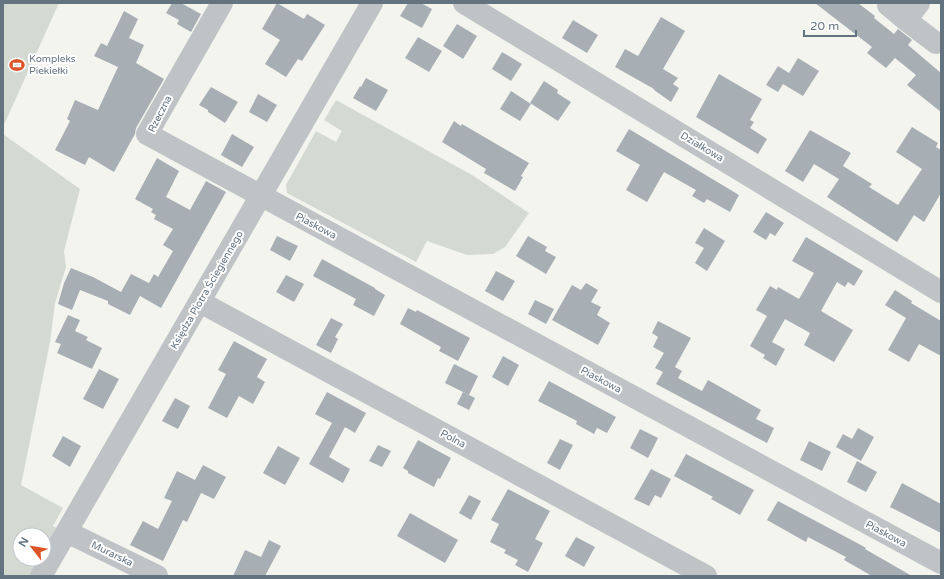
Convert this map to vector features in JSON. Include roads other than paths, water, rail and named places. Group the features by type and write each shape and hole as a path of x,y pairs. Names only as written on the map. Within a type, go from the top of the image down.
{"street":[{"name":"Rzeczna","path":"222,3 148,134 261,196"},
{"name":"Księdza Piotra Ściegiennego","path":"41,576 372,3"},
{"name":"Działkowa","path":"464,3 941,292"},
{"path":"906,20 919,3"},
{"path":"888,4 936,43"},
{"name":"Piaskowa","path":"261,196 941,563"},
{"name":"Polna","path":"200,302 706,576"},
{"name":"Murarska","path":"67,532 157,576"}],"place":[{"name":"Kompleks Piekiełki","path":"17,65"}]}
